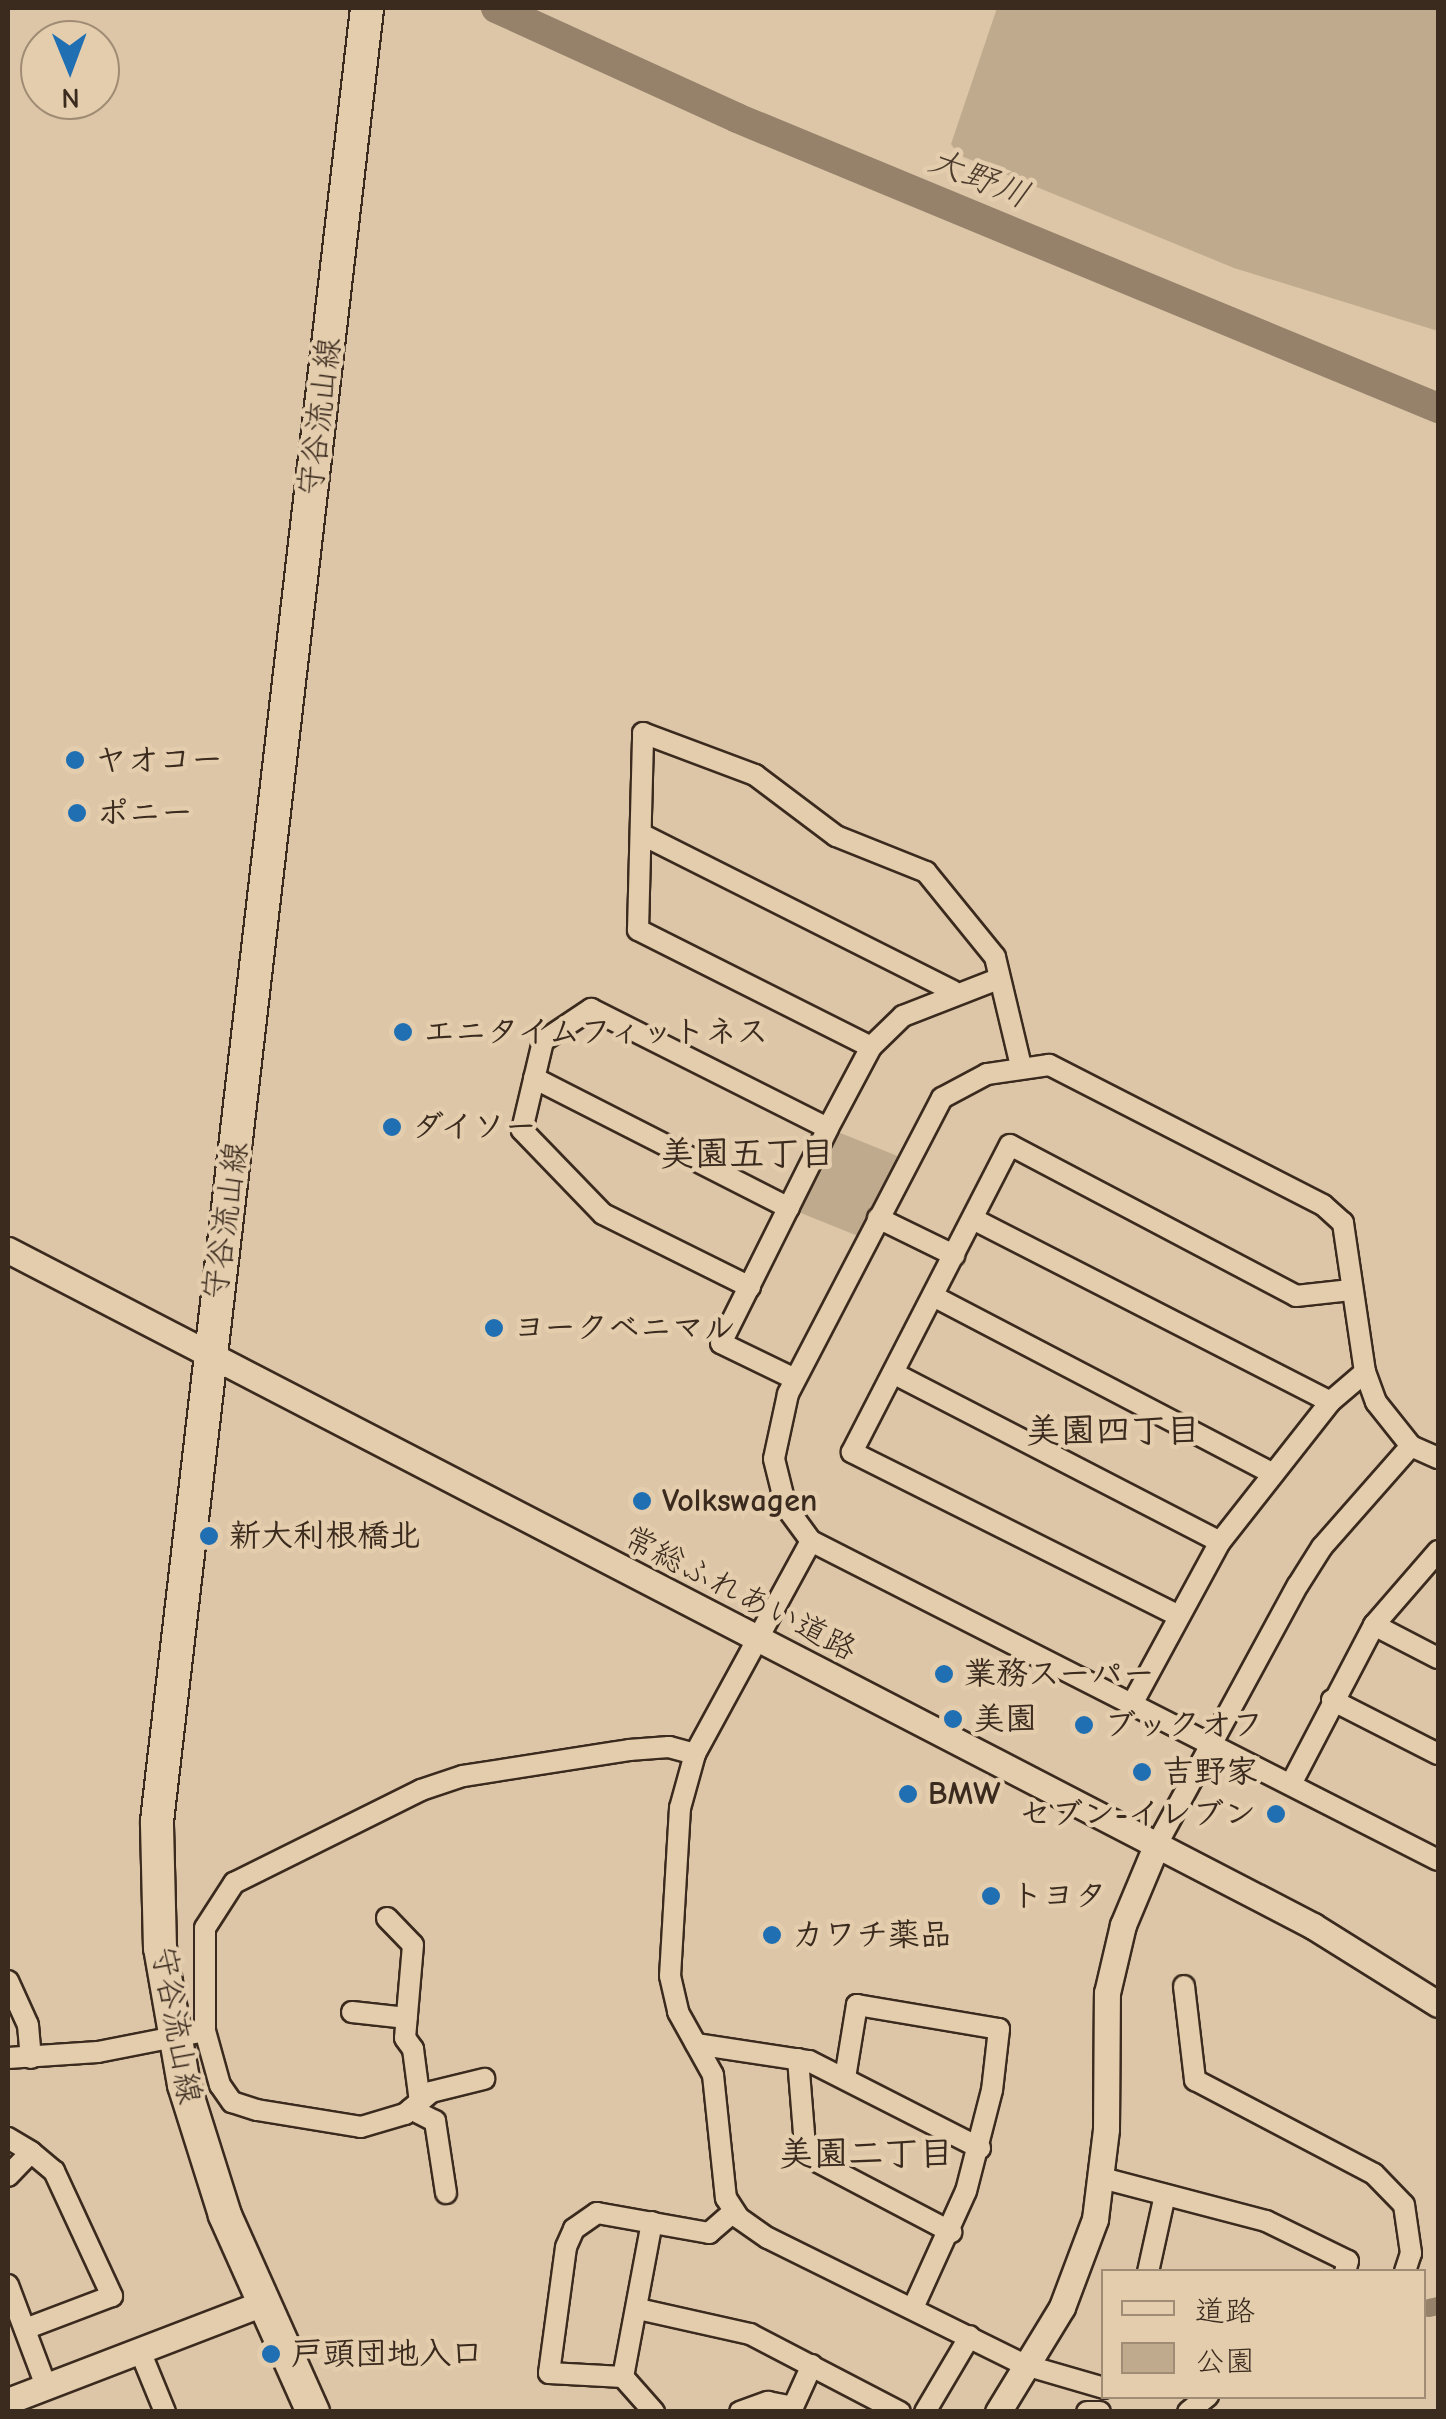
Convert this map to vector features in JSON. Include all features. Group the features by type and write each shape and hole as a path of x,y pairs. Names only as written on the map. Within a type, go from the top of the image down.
{"main road":[{"name":"守谷流山線","path":"313,2412 211,2176 190,2036 160,1948 157,1821 208,1352 367,8"}],"street":[{"path":"871,1047 650,941 638,930 643,733 755,775 836,836 926,872 995,957 1020,1066"},
{"path":"641,834 953,991"},
{"path":"795,1379 721,1343 828,1128 871,1047 902,1016 953,991 998,979"},
{"path":"750,1287 604,1214 522,1130 542,1042 591,1009 828,1128"},
{"path":"1438,1458 1412,1446 1376,1402 1365,1372 1343,1223 1323,1205 1050,1065 1020,1066 942,1098 795,1379 774,1459 786,1507 811,1541 1438,1860"},
{"path":"534,1078 789,1208"},
{"path":"1179,1616 852,1452 1010,1145 1296,1296 1351,1290"},
{"path":"878,1218 954,1255"},
{"path":"973,1218 1330,1402"},
{"name":"常総ふれあい道路","path":"8,1250 1313,1926 1438,2004"},
{"path":"933,1296 1273,1474"},
{"path":"1132,1704 1220,1542 1330,1402 1365,1372"},
{"path":"893,1373 1220,1542"},
{"path":"998,2412 1080,2266 1102,2178 1107,1993 1123,1925 1156,1846 1322,1547 1412,1446"},
{"path":"811,1541 695,1754 680,1808 670,1976 678,2012 712,2075 726,2198 734,2211 768,2238 1026,2366 1100,2381"},
{"path":"1290,1784 1374,1624 1436,1558"},
{"path":"1374,1624 1438,1658"},
{"path":"1332,1700 1438,1754"},
{"path":"484,2079 432,2092 415,2106 361,2127 232,2102 190,2036 206,1928 234,1883 463,1776 629,1750 669,1747 695,1754"},
{"path":"387,1918 414,1946 406,2018 415,2106 435,2121 446,2192"},
{"path":"8,1982 28,2026 31,2058"},
{"path":"1184,1986 1196,2080 1374,2174 1404,2205 1411,2253 1406,2269"},
{"path":"845,2078 857,2005 999,2029 980,2148 951,2232 913,2308"},
{"path":"352,2012 406,2018"},
{"path":"8,2058 190,2036"},
{"path":"696,2044 798,2059 845,2078 980,2148"},
{"path":"798,2059 805,2146 816,2161 951,2232"},
{"path":"8,2138 54,2171 74,2204 112,2296 25,2329"},
{"path":"8,2176 30,2152"},
{"path":"1102,2178 1266,2221 1348,2261 1345,2269"},
{"path":"1149,2269 1165,2195"},
{"path":"654,2412 623,2377 548,2373 566,2247 574,2229 597,2213 709,2233 734,2211"},
{"path":"623,2377 652,2222"},
{"path":"8,2285 46,2386"},
{"path":"8,2401 264,2303"},
{"path":"638,2309 750,2334 900,2412"},
{"path":"925,2412 970,2336"},
{"path":"140,2351 166,2412"},
{"path":"740,2412 768,2402 792,2407 812,2366"},
{"path":"1087,2412 1100,2412"}],"green space":[{"path":"997,8 1438,8 1438,331 1234,268 959,155 951,144"},
{"path":"828,1128 907,1160 873,1242 795,1211"}],"waterway":[{"name":"大野川","path":"496,8 737,118 1438,408"},
{"path":"1429,2308 1438,2306"}],"place":[{"name":"ヤオコー","path":"75,760"},
{"name":"ポニー","path":"77,813"},
{"name":"エニタイムフィットネス","path":"403,1032"},
{"name":"ダイソー","path":"392,1127"},
{"name":"ヨークベニマル","path":"494,1328"},
{"name":"Volkswagen","path":"642,1501"},
{"name":"新大利根橋北","path":"209,1536"},
{"name":"業務スーパー","path":"944,1674"},
{"name":"美園","path":"953,1719"},
{"name":"ブックオフ","path":"1084,1725"},
{"name":"吉野家","path":"1142,1772"},
{"name":"BMW","path":"908,1794"},
{"name":"セブン-イレブン","path":"1276,1814"},
{"name":"トヨタ","path":"991,1896"},
{"name":"カワチ薬品","path":"772,1935"},
{"name":"戸頭団地入口","path":"271,2354"}],"district":[{"name":"美園五丁目","path":"747,1154"},
{"name":"美園四丁目","path":"1113,1431"},
{"name":"美園二丁目","path":"866,2154"}]}
